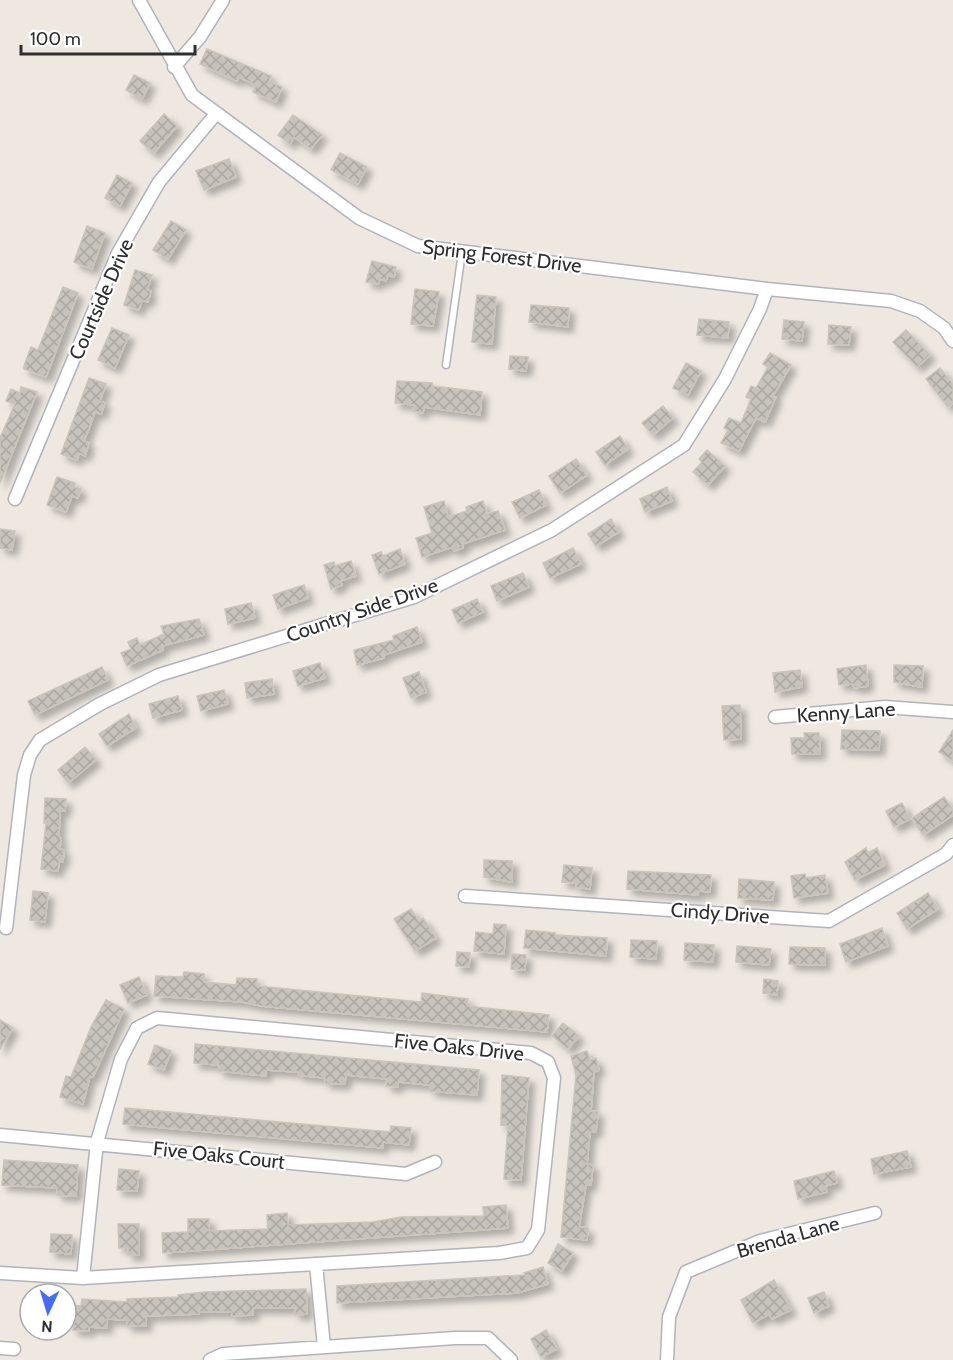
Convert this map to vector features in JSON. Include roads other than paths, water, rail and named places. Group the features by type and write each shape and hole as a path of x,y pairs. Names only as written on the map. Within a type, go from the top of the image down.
{"street":[{"name":"Spring Forest Drive","path":"139,0 146,8 174,67 192,95 215,115 359,218 418,246 767,289 891,301 920,311 944,328 953,340"},
{"path":"174,67 200,37 223,0"},
{"name":"Courtside Drive","path":"15,499 118,253 159,182 215,115"},
{"name":"Country Side Drive","path":"6,928 24,775 30,755 40,740 100,704 159,675 414,597 552,530 684,445 725,379 760,309 767,289"},
{"name":"Kenny Lane","path":"775,717 885,707 953,712"},
{"name":"Cindy Drive","path":"465,896 828,921 946,854 953,845"},
{"name":"Five Oaks Drive","path":"0,1273 83,1278 499,1253 527,1248 538,1230 554,1078 548,1062 531,1053 157,1018 137,1028 121,1059 97,1142 83,1278"},
{"name":"Five Oaks Court","path":"0,1135 97,1142 406,1174 435,1162"},
{"name":"Brenda Lane","path":"667,1360 669,1317 686,1272 760,1241 875,1213"},
{"path":"316,1264 324,1347"},
{"path":"210,1360 223,1354 455,1338 488,1338 511,1360"},
{"path":"0,1348 14,1349"}],"lane":[{"path":"446,364 462,252"}]}
